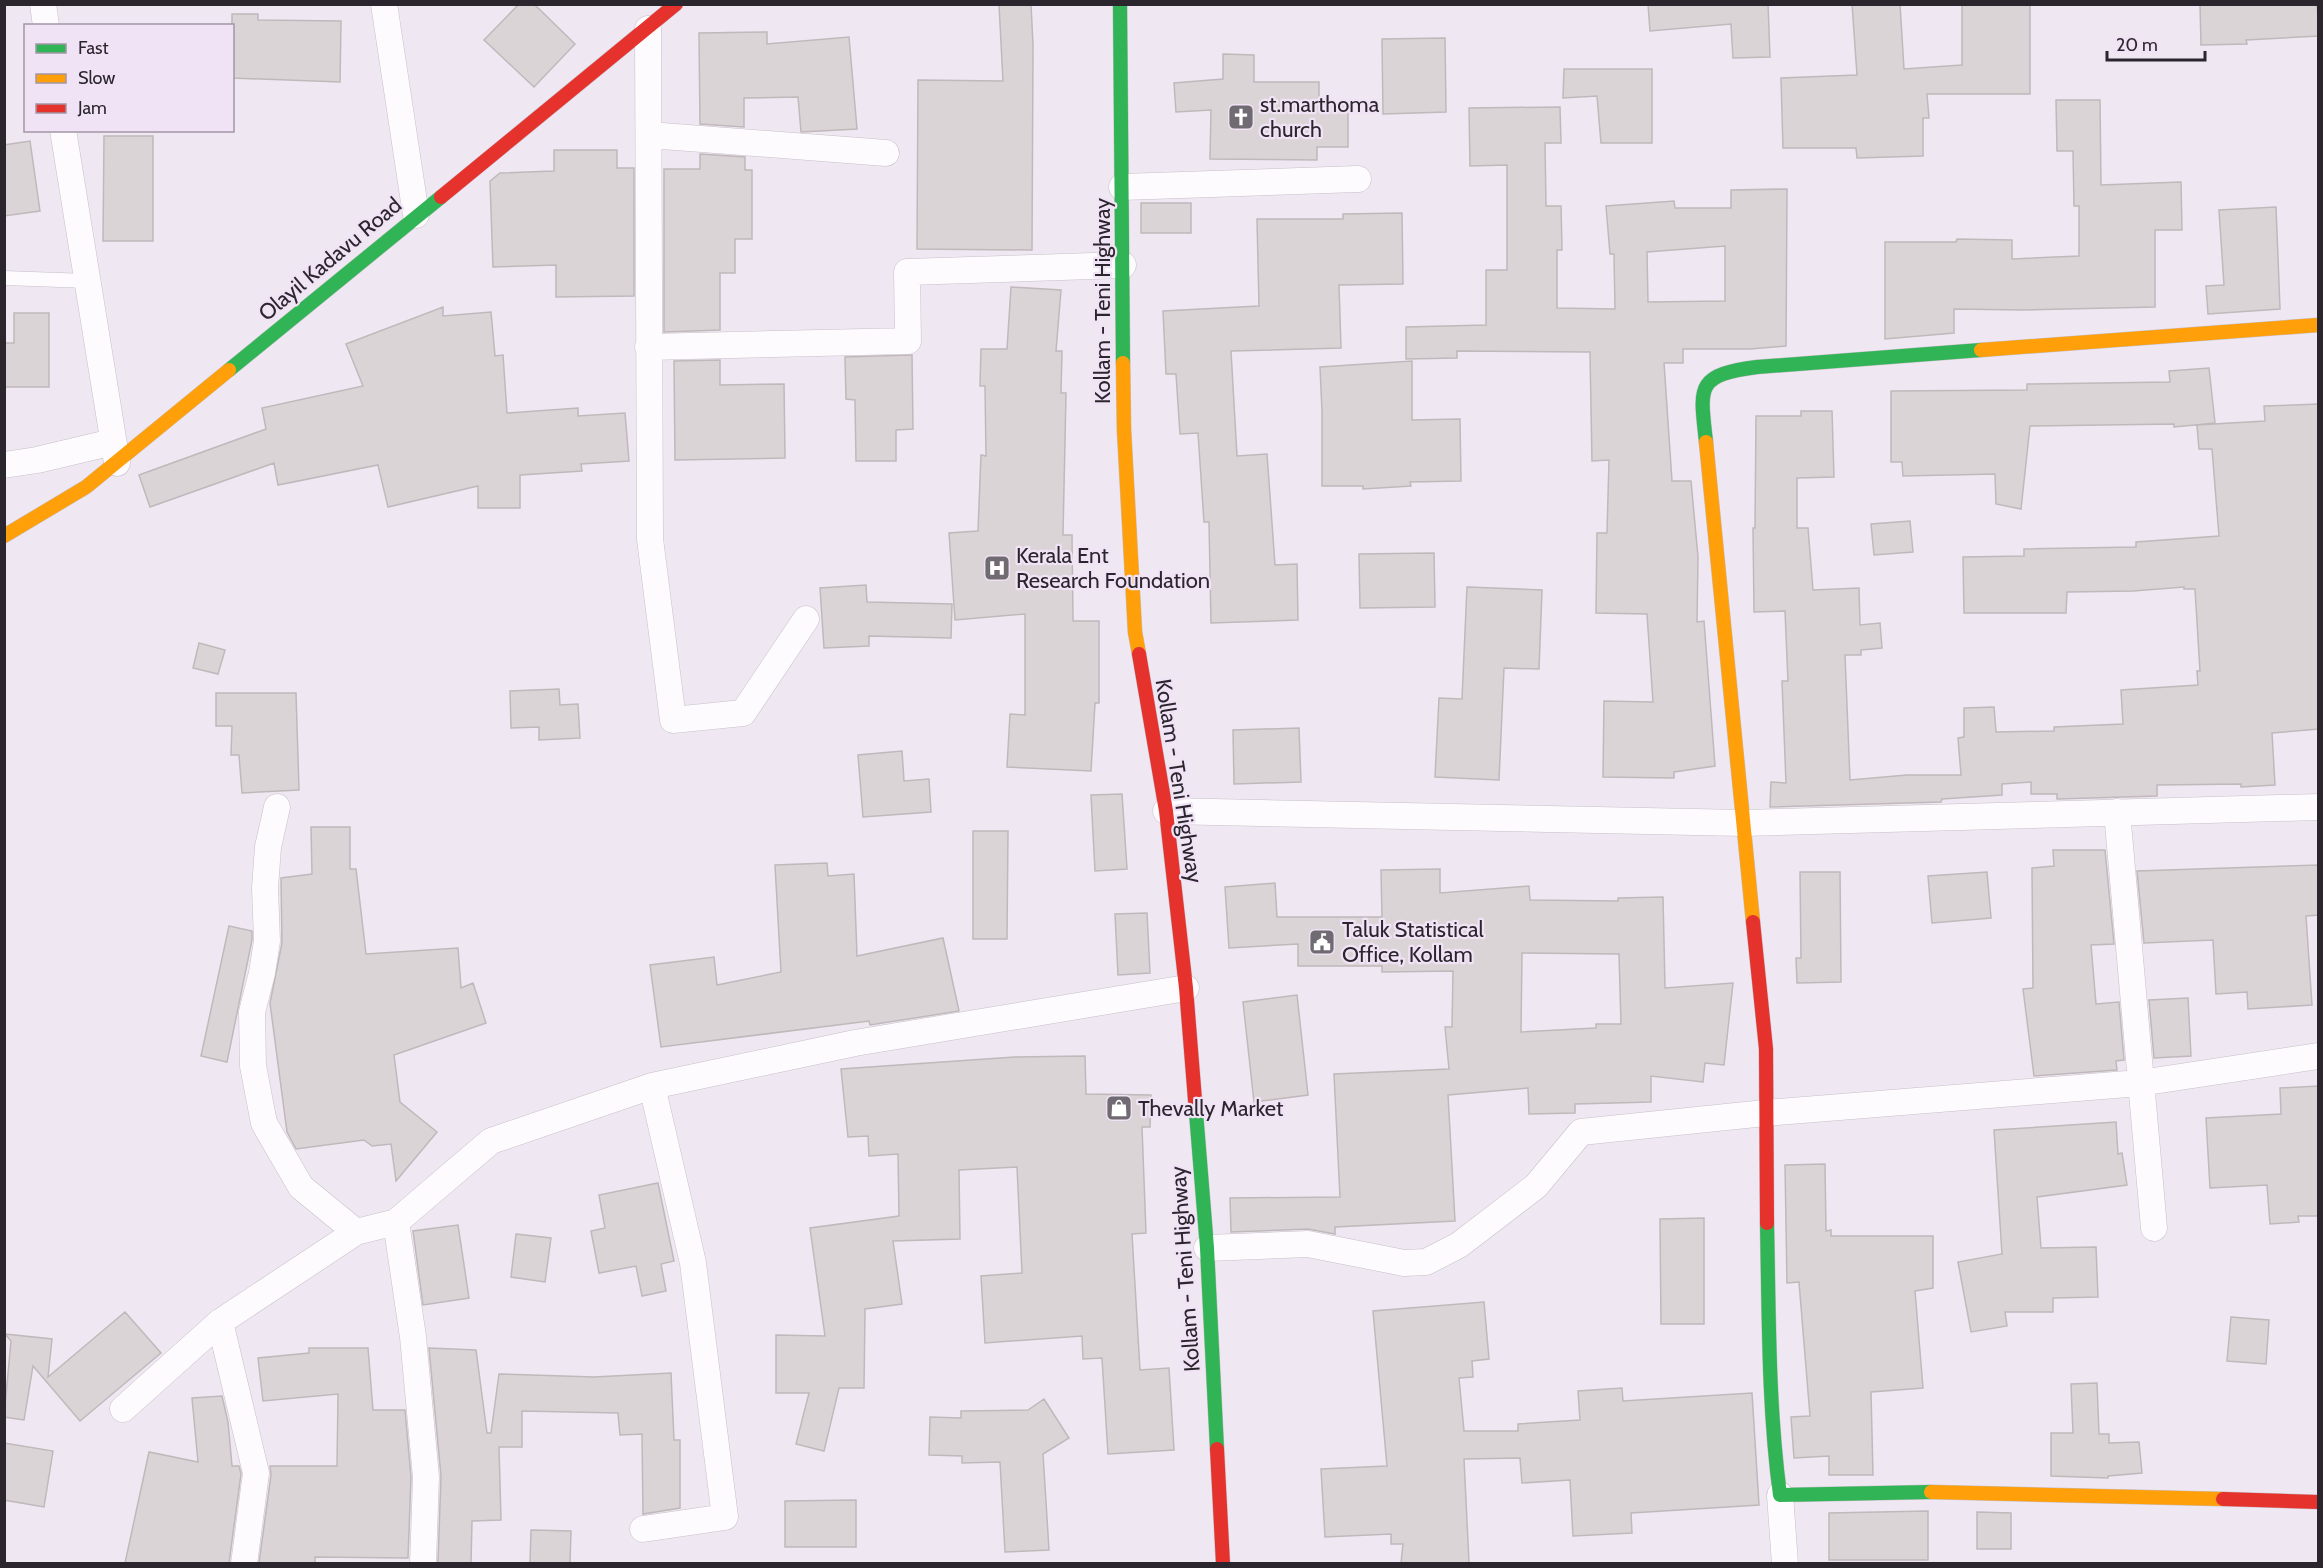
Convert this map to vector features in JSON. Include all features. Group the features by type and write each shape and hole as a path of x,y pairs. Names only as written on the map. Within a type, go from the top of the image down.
{"street":[{"path":"43,4 46,24"},
{"path":"384,4 416,215"},
{"name":"Olayil Kadavu Road","path":"4,536 86,487 115,452 416,215 676,4"},
{"name":"Kollam - Teni Highway","path":"1120,4 1124,430 1135,632 1166,811 1186,988 1207,1248 1223,1563"},
{"path":"648,29 650,539 673,720 743,713 806,619"},
{"path":"4,465 115,452 63,132"},
{"path":"649,135 886,153"},
{"path":"1122,187 1358,178"},
{"path":"648,347 908,341 907,272 1123,265"},
{"path":"1785,1563 1773,1443 1765,1113 1766,1049 1701,397 1708,383 1736,370 1757,367 2319,325"},
{"path":"277,807 268,847 265,888 267,941 262,974 252,1012 253,1065 264,1123 301,1187 356,1232"},
{"path":"1166,811 1743,823 2319,807"},
{"path":"2117,812 2154,1228"},
{"path":"123,1409 220,1322 356,1232 396,1222 490,1141 652,1086 855,1043 1186,988"},
{"path":"1207,1248 1308,1244 1404,1263 1426,1262 1459,1245 1536,1186 1581,1132 1765,1113 2140,1083 2319,1056"},
{"path":"643,1528 725,1517 693,1263 652,1086"},
{"path":"396,1222 413,1337 426,1477 423,1563"},
{"path":"220,1322 256,1473 244,1563"},
{"path":"1780,1495 1941,1492 2319,1502"}],"lane":[{"path":"4,278 87,282"}],"building":[{"path":"519,4 534,4 575,44 534,87 484,40"},
{"path":"999,4 1031,4 1033,45 1032,250 917,249 918,80 1003,81"},
{"path":"1648,4 1768,4 1770,57 1733,58 1731,24 1650,31"},
{"path":"1852,4 1900,4 1904,69 1962,65 1962,4 2030,4 2030,94 1927,94 1929,118 1923,118 1923,156 1857,158 1856,148 1783,148 1781,78 1857,75"},
{"path":"2200,4 2317,4 2319,36 2246,40 2247,44 2201,45"},
{"path":"232,14 258,14 258,20 341,21 340,82 234,78 234,24 232,24"},
{"path":"767,32 767,44 849,37 857,129 801,132 798,97 744,98 744,127 700,124 699,33"},
{"path":"1445,38 1446,112 1383,114 1382,39"},
{"path":"1223,54 1254,55 1254,82 1319,82 1319,104 1348,104 1348,147 1317,147 1317,160 1210,159 1211,110 1176,112 1174,83 1223,79"},
{"path":"1564,69 1652,69 1652,143 1601,143 1597,96 1563,98"},
{"path":"2056,100 2100,100 2101,185 2181,182 2182,230 2155,230 2155,307 1954,309 1954,333 1885,339 1885,242 1956,242 1957,239 2012,240 2012,259 2079,256 2079,206 2074,206 2073,151 2057,151"},
{"path":"1560,107 1561,143 1545,143 1546,206 1561,206 1562,250 1557,250 1557,308 1615,309 1614,254 1610,254 1606,206 1674,201 1675,208 1731,208 1731,190 1787,189 1786,346 1750,349 1683,349 1683,363 1664,363 1672,481 1691,481 1698,557 1697,622 1704,621 1715,766 1674,772 1674,778 1603,777 1604,701 1653,702 1647,614 1596,613 1597,533 1607,533 1609,460 1592,461 1590,352 1457,351 1457,358 1406,359 1406,327 1486,325 1486,270 1507,270 1507,165 1470,166 1469,108","holes":["1725,246 1725,301 1648,302 1647,252"]},
{"path":"104,136 153,136 153,241 103,241"},
{"path":"30,141 40,211 4,216 4,145"},
{"path":"554,150 617,150 617,168 634,168 634,296 556,297 556,265 493,267 490,181 500,173 554,171"},
{"path":"700,154 745,157 745,170 752,170 752,239 735,239 735,273 720,273 720,330 664,332 664,169 700,169"},
{"path":"1141,203 1191,203 1191,233 1141,233"},
{"path":"2276,207 2280,309 2208,314 2206,286 2224,285 2219,210"},
{"path":"1402,213 1403,284 1339,285 1341,348 1231,351 1237,456 1267,454 1275,565 1297,564 1298,620 1211,623 1209,522 1204,522 1198,433 1180,434 1176,374 1166,374 1163,311 1259,306 1257,219 1343,219 1343,214"},
{"path":"1011,287 1061,290 1056,351 1062,351 1061,393 1066,393 1063,535 1072,535 1073,621 1099,621 1099,703 1095,703 1091,771 1007,767 1010,714 1025,715 1025,614 955,620 949,533 978,531 981,455 986,456 985,386 980,386 981,349 1007,349"},
{"path":"443,307 443,316 491,312 495,356 503,355 507,413 578,408 578,416 625,413 629,461 581,464 582,471 520,475 520,508 478,508 478,486 388,507 378,465 278,485 274,463 150,507 139,475 266,429 262,408 363,386 346,344"},
{"path":"14,313 49,313 49,387 4,387 4,343 14,343"},
{"path":"912,355 913,429 896,430 896,461 856,461 855,400 846,399 845,357"},
{"path":"720,360 720,385 784,384 785,458 675,460 674,361"},
{"path":"1412,361 1412,420 1460,419 1461,481 1410,482 1411,486 1363,489 1363,486 1322,486 1320,367"},
{"path":"2209,368 2215,423 2174,427 2174,424 2030,426 2021,509 1996,504 1995,474 1903,476 1902,462 1891,462 1891,391 2027,390 2027,384 2170,382 2169,371"},
{"path":"2319,404 2319,729 2272,733 2275,785 2241,787 2241,784 2157,785 2157,796 2057,799 2057,794 2031,794 2031,782 2002,784 2002,795 1942,799 1941,802 1770,807 1771,782 1786,783 1782,681 1788,681 1785,611 1754,612 1753,528 1755,528 1756,416 1801,416 1801,411 1832,411 1834,477 1797,478 1797,528 1808,528 1813,590 1859,588 1860,625 1880,623 1882,648 1861,650 1861,655 1845,655 1850,780 1907,775 1961,775 1958,738 1964,737 1964,708 1994,707 1996,732 2054,731 2054,727 2123,724 2121,690 2198,685 2197,671 2200,671 2195,589 2184,589 2184,587 2133,591 2067,592 2066,613 1964,613 1963,557 2024,556 2024,549 2136,547 2136,542 2219,536 2212,449 2199,449 2197,425 2265,421 2264,406"},
{"path":"1910,521 1913,552 1874,555 1871,524"},
{"path":"1434,553 1435,607 1360,608 1359,554"},
{"path":"866,585 867,602 952,604 951,638 869,636 869,646 824,648 820,588"},
{"path":"1467,587 1542,590 1539,669 1504,668 1499,780 1435,777 1439,698 1462,699"},
{"path":"199,643 225,650 218,674 193,668"},
{"path":"559,689 560,705 578,704 580,738 539,740 539,727 511,728 510,691"},
{"path":"216,693 296,693 299,790 242,793 239,755 231,755 232,726 216,726"},
{"path":"1299,728 1301,782 1234,784 1233,730"},
{"path":"902,751 904,781 929,779 931,812 863,817 858,755"},
{"path":"1122,794 1127,869 1095,871 1091,795"},
{"path":"311,827 350,827 350,869 356,869 366,954 458,948 461,988 473,983 486,1023 394,1055 400,1102 437,1132 396,1181 391,1144 372,1146 364,1140 296,1149 287,1132 270,1003 282,943 281,878 312,874"},
{"path":"973,831 1008,831 1007,939 973,939"},
{"path":"2053,850 2105,850 2114,944 2091,945 2096,1004 2119,1002 2124,1060 2116,1061 2117,1070 2034,1076 2023,989 2033,988 2032,868 2054,866"},
{"path":"827,863 828,876 854,874 857,956 943,938 959,1011 870,1025 869,1021 661,1047 650,965 714,957 717,985 781,972 775,865"},
{"path":"2319,865 2319,915 2306,916 2312,1005 2248,1009 2247,992 2216,994 2213,940 2144,943 2137,871"},
{"path":"1440,869 1440,893 1529,886 1530,900 1618,901 1618,898 1663,897 1665,988 1733,983 1724,1065 1705,1063 1703,1082 1651,1076 1651,1102 1575,1104 1575,1113 1529,1114 1528,1088 1448,1095 1455,1221 1335,1227 1335,1234 1308,1229 1231,1232 1230,1198 1340,1197 1334,1074 1449,1069 1445,1027 1452,1027 1453,971 1382,972 1382,966 1298,966 1298,944 1229,948 1225,887 1275,883 1277,917 1382,917 1381,870","holes":["1522,953 1619,954 1621,1024 1596,1024 1596,1028 1521,1032"]},
{"path":"1800,872 1840,872 1841,982 1797,983 1796,958 1801,958"},
{"path":"1987,872 1991,918 1932,923 1928,876"},
{"path":"1147,913 1150,973 1118,975 1115,914"},
{"path":"229,926 252,931 252,940 227,1062 201,1056"},
{"path":"1297,995 1308,1095 1254,1102 1243,1002"},
{"path":"2188,998 2191,1056 2154,1058 2149,1000"},
{"path":"1085,1056 1086,1094 1151,1095 1150,1127 1142,1127 1146,1233 1132,1234 1140,1370 1169,1368 1174,1450 1108,1454 1102,1358 1083,1359 1082,1336 985,1343 981,1276 1022,1273 1017,1167 959,1170 960,1239 893,1241 902,1304 865,1309 864,1388 839,1388 824,1451 796,1444 809,1393 776,1393 776,1335 825,1336 810,1228 899,1216 898,1154 869,1156 868,1136 848,1137 841,1069 1015,1057"},
{"path":"2319,1086 2319,1216 2298,1216 2299,1222 2270,1224 2267,1185 2210,1188 2206,1118 2281,1114 2280,1088"},
{"path":"2116,1122 2118,1154 2122,1153 2127,1185 2037,1197 2041,1248 2096,1247 2098,1297 2053,1298 2053,1312 2005,1312 2007,1326 1971,1332 1958,1262 2002,1254 1994,1130"},
{"path":"1825,1164 1826,1231 1831,1230 1831,1236 1933,1236 1933,1288 1915,1291 1923,1388 1871,1392 1873,1475 1829,1475 1829,1456 1794,1458 1791,1417 1810,1416 1799,1282 1787,1283 1785,1165"},
{"path":"658,1183 674,1261 661,1264 666,1291 642,1296 636,1266 599,1273 591,1231 605,1228 599,1195"},
{"path":"1704,1218 1704,1324 1661,1324 1660,1219"},
{"path":"458,1225 469,1298 423,1305 413,1231"},
{"path":"516,1234 551,1238 545,1282 511,1277"},
{"path":"1484,1302 1489,1359 1472,1361 1473,1377 1459,1378 1464,1431 1518,1431 1518,1424 1580,1420 1578,1391 1622,1388 1623,1401 1752,1393 1759,1505 1631,1513 1632,1533 1573,1536 1570,1480 1522,1483 1520,1458 1464,1459 1469,1563 1401,1563 1403,1544 1391,1544 1391,1534 1325,1537 1321,1469 1387,1466 1373,1311"},
{"path":"125,1312 161,1353 80,1421 33,1366 24,1420 4,1417 11,1341 5,1334 52,1339 48,1377"},
{"path":"2231,1317 2269,1320 2266,1364 2227,1361"},
{"path":"309,1348 368,1348 373,1410 405,1410 411,1477 408,1558 315,1557 315,1563 259,1563 271,1475 270,1466 337,1466 338,1394 263,1401 258,1358 309,1353"},
{"path":"429,1348 476,1350 487,1433 491,1433 499,1374 594,1377 671,1373 674,1440 680,1440 680,1508 643,1514 642,1434 620,1435 618,1413 522,1411 522,1447 499,1447 501,1520 472,1521 471,1563 438,1563 441,1476"},
{"path":"2097,1383 2099,1434 2109,1434 2109,1443 2139,1442 2142,1473 2108,1476 2108,1478 2051,1476 2051,1433 2073,1433 2071,1384"},
{"path":"222,1396 228,1422 232,1466 239,1466 241,1474 229,1563 125,1563 149,1452 198,1462 192,1398"},
{"path":"1044,1399 1069,1438 1043,1454 1049,1550 1005,1552 1000,1462 962,1463 962,1456 929,1455 930,1417 961,1418 961,1411 1028,1410"},
{"path":"4,1443 53,1451 44,1507 4,1500"},
{"path":"856,1500 856,1547 785,1547 785,1501"},
{"path":"1928,1511 1928,1560 1829,1560 1829,1513"},
{"path":"1977,1512 2011,1513 2011,1549 1977,1549"},
{"path":"531,1530 571,1531 570,1563 530,1563"}],"traffic: fast":[{"path":"1120,4 1123,363"},
{"path":"229,370 441,197"},
{"path":"1706,442 1703,396 1712,380 1722,374 1757,367 1981,350"},
{"path":"1195,1100 1207,1248 1217,1449"},
{"path":"1767,1223 1771,1393 1780,1495 1931,1492"}],"traffic: slow":[{"path":"1981,350 2318,325"},
{"path":"1123,363 1124,430 1135,632 1139,654"},
{"path":"4,536 86,487 229,370"},
{"path":"1706,442 1753,922"},
{"path":"1931,1492 2223,1499"}],"traffic: jam":[{"path":"441,197 676,4"},
{"path":"1139,654 1166,811 1186,988 1195,1100"},
{"path":"1753,922 1766,1049 1767,1223"},
{"path":"1217,1449 1223,1564"},
{"path":"2223,1499 2318,1502"}],"place":[{"name":"st.marthoma church","path":"1241,117"},
{"name":"Kerala Ent Research Foundation","path":"997,568"},
{"name":"Taluk Statistical Office, Kollam","path":"1322,942"},
{"name":"Thevally Market","path":"1119,1108"}]}
